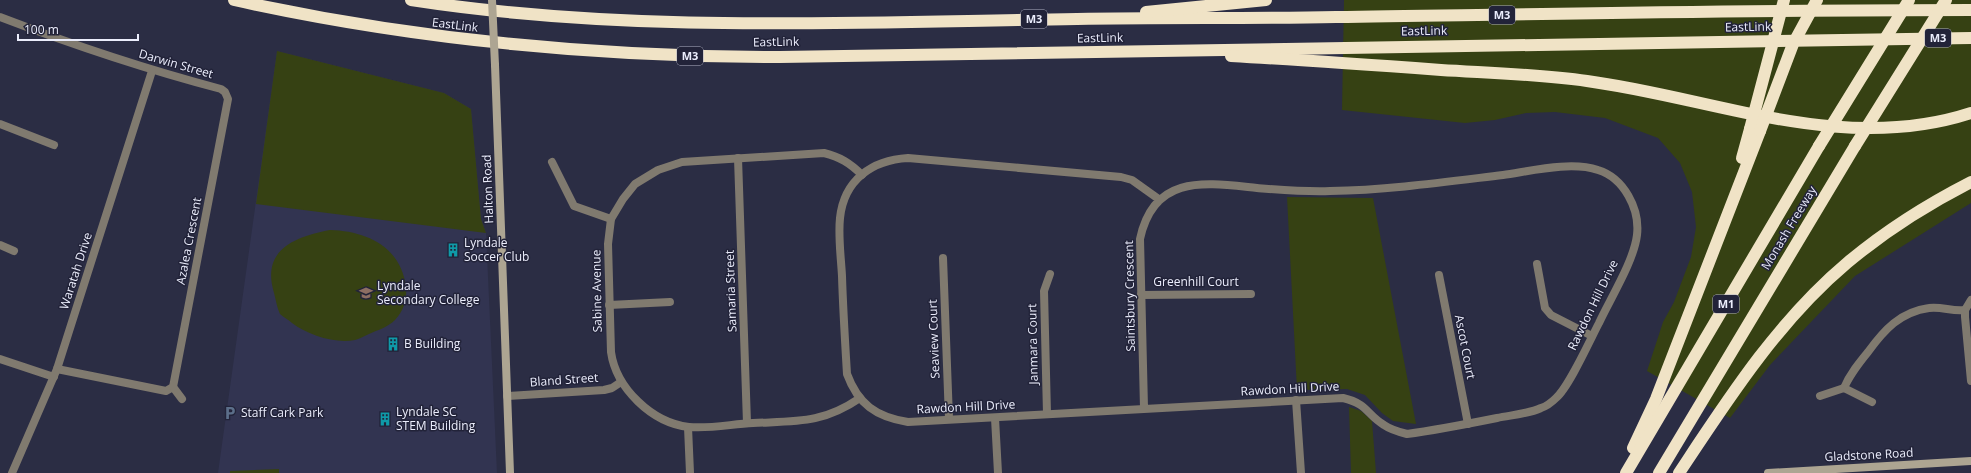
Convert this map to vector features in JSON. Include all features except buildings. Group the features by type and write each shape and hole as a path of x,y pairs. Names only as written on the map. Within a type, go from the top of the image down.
{"highway":[{"name":"EastLink","path":"234,0 351,24 442,38 552,49 623,54 772,57 1971,38"},
{"name":"EastLink","path":"411,0 455,7 640,21 768,23 1971,10"},
{"path":"1085,19 1266,0"},
{"path":"1621,473 1630,462 1724,225 1755,130 1784,0"},
{"path":"1755,130 1803,23 1817,0"},
{"name":"Monash Freeway","path":"1626,473 1630,462 1819,146 1909,0"},
{"name":"Monash Freeway","path":"1659,473 1855,146 1946,0"},
{"path":"1150,51 1560,78 1615,85 1787,121 1837,128 1883,129 1906,127 1942,121 1971,113"},
{"path":"1679,473 1761,354 1789,320 1819,288 1846,264 1899,223 1934,201 1971,182"}],"main road":[{"name":"Halton Road","path":"492,0 510,473"},
{"name":"Gladstone Road","path":"1768,473 1971,461"}],"street":[{"name":"Darwin Street","path":"0,17 61,41 152,71 221,89 225,92 228,99"},
{"name":"Waratah Drive","path":"12,473 53,380 152,71"},
{"name":"Azalea Crescent","path":"173,387 228,99"},
{"path":"0,124 54,145"},
{"name":"Sabine Avenue","path":"860,398 841,410 821,418 688,427 662,418 640,404 621,382 614,367 611,352 608,244 611,219 623,199 635,184 658,170 682,162 824,153 840,157 850,163 862,175"},
{"name":"Samaria Street","path":"738,158 747,423"},
{"name":"Rawdon Hill Drive","path":"1160,200 1132,180 1121,177 924,160 892,159 877,164 862,175 848,192 840,218 847,374 860,398 874,412 891,419 908,422 1336,398 1349,399 1366,408 1383,425 1395,431 1407,434 1468,424 1539,409 1558,397 1592,336 1633,250 1637,236 1636,215 1633,203 1626,191 1614,179 1601,171 1576,167 1548,169 1379,190 1289,191 1205,183 1183,186 1169,193"},
{"path":"552,162 574,206 611,219"},
{"name":"Saintsbury Crescent","path":"1144,408 1141,235 1147,218 1160,200 1169,193"},
{"path":"0,245 14,251"},
{"name":"Seaview Court","path":"943,258 949,419"},
{"path":"1537,264 1545,308 1551,315 1592,336"},
{"name":"Janmara Court","path":"1047,414 1044,291 1050,274"},
{"name":"Ascot Court","path":"1439,275 1468,424"},
{"name":"Greenhill Court","path":"1141,294 1251,294"},
{"path":"1971,300 1965,310 1971,382"},
{"path":"609,305 670,302"},
{"path":"1844,388 1850,375 1884,331 1902,316 1916,310 1935,307 1965,310"},
{"path":"0,360 53,380"},
{"path":"57,368 166,391 173,387 182,399"},
{"name":"Bland Street","path":"507,396 604,390 612,388 621,382"},
{"path":"1820,396 1844,388 1872,402"},
{"path":"1296,400 1301,473"},
{"path":"995,418 998,473"},
{"path":"688,427 690,473"}],"shaded area":[{"name":"Lyndale Secondary College","path":"277,51 444,93 471,109 481,219 486,233 497,473 218,473"}],"green space":[{"path":"1344,0 1971,0 1971,203 1855,276 1770,365 1730,418 1647,371 1663,322 1674,302 1691,257 1696,227 1692,192 1680,163 1658,138 1605,118 1555,112 1526,113 1495,120 1465,123 1342,110"},
{"path":"277,51 444,93 471,109 481,219 486,233 256,204"},
{"path":"1287,197 1373,198 1416,424 1393,421 1382,413 1365,395 1347,389 1297,390"},
{"path":"330,230 357,234 380,244 390,252 397,261 403,273 406,296 401,313 389,325 355,340 330,340 314,335 298,327 280,314 277,307 271,278 272,266 277,256 284,248 293,242 304,237"},
{"path":"1349,407 1361,411 1372,421 1376,473 1351,473"},
{"path":"279,469 279,473 230,473 230,471"}],"place":[{"name":"Lyndale Soccer Club","path":"453,250"},
{"name":"Lyndale Secondary College","path":"366,293"},
{"name":"B Building","path":"393,344"},
{"name":"Staff Cark Park","path":"230,413"},
{"name":"Lyndale SC STEM Building","path":"385,419"}]}
